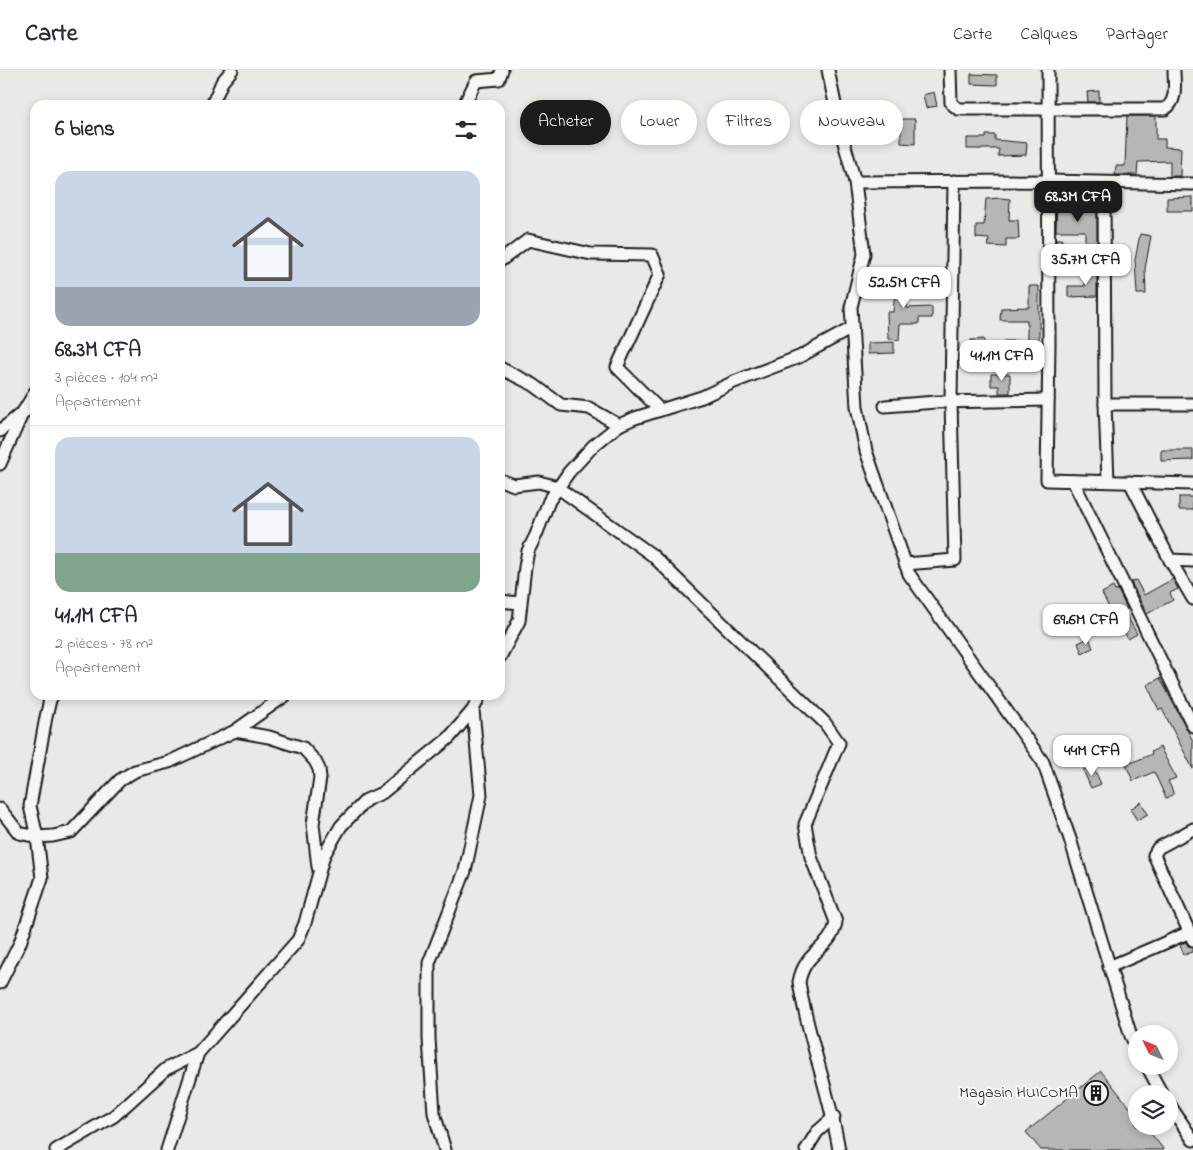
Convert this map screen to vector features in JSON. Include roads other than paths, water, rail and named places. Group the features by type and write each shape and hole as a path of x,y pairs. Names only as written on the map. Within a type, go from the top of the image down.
{"street":[{"path":"214,100 222,82 232,70"},
{"path":"466,100 476,80 499,79 502,70"},
{"path":"828,70 840,128 855,182 864,254 851,307 857,407 866,450 909,574 1043,762 1070,839 1128,1027"},
{"path":"950,70 951,103 958,109 1048,110 1166,109 1174,99 1174,70"},
{"path":"1048,70 1047,480 1193,484"},
{"path":"905,564 955,560 951,402 954,181"},
{"path":"855,182 1048,181 1193,184"},
{"path":"1104,183 1108,481"},
{"path":"505,257 528,240 591,254 652,255 660,274 617,367 660,410"},
{"path":"505,648 519,621 528,551 549,501 557,487 593,446 620,424 702,397 734,382 799,357 852,328"},
{"path":"505,371 534,385 561,405 589,408 620,424"},
{"path":"0,464 30,400"},
{"path":"885,406 951,402 1048,400"},
{"path":"1106,404 1193,404"},
{"path":"0,431 23,412 30,410"},
{"path":"1073,481 1193,726"},
{"path":"505,482 514,486 539,482 557,487 652,555 825,723 839,743 805,824 811,856 836,922 830,940 809,958 804,966 799,982 824,1088 834,1118 839,1150"},
{"path":"1130,482 1170,560 1193,599"},
{"path":"1170,560 1193,560"},
{"path":"505,602 520,603"},
{"path":"0,983 20,943 42,878 37,837 30,806 50,700"},
{"path":"0,809 19,833 37,837 71,832 120,780 135,771 169,762 218,738 235,732 279,700"},
{"path":"56,1150 114,1116 166,1069 198,1053 298,940 324,855 341,826 366,800 382,794 450,738 473,710 478,700"},
{"path":"445,1150 434,1113 429,1039 429,963 465,871 481,795 473,710"},
{"path":"235,732 269,737 303,748 315,761 319,769 320,778 313,824 319,871"},
{"path":"1109,967 1192,936 1154,855 1158,848 1193,829"},
{"path":"167,1150 198,1053"},
{"path":"806,1150 817,1132 834,1118"},
{"path":"1178,1118 1193,1140"}],"place":[{"name":"Magasin HUICOMA","path":"1096,1093"}]}
